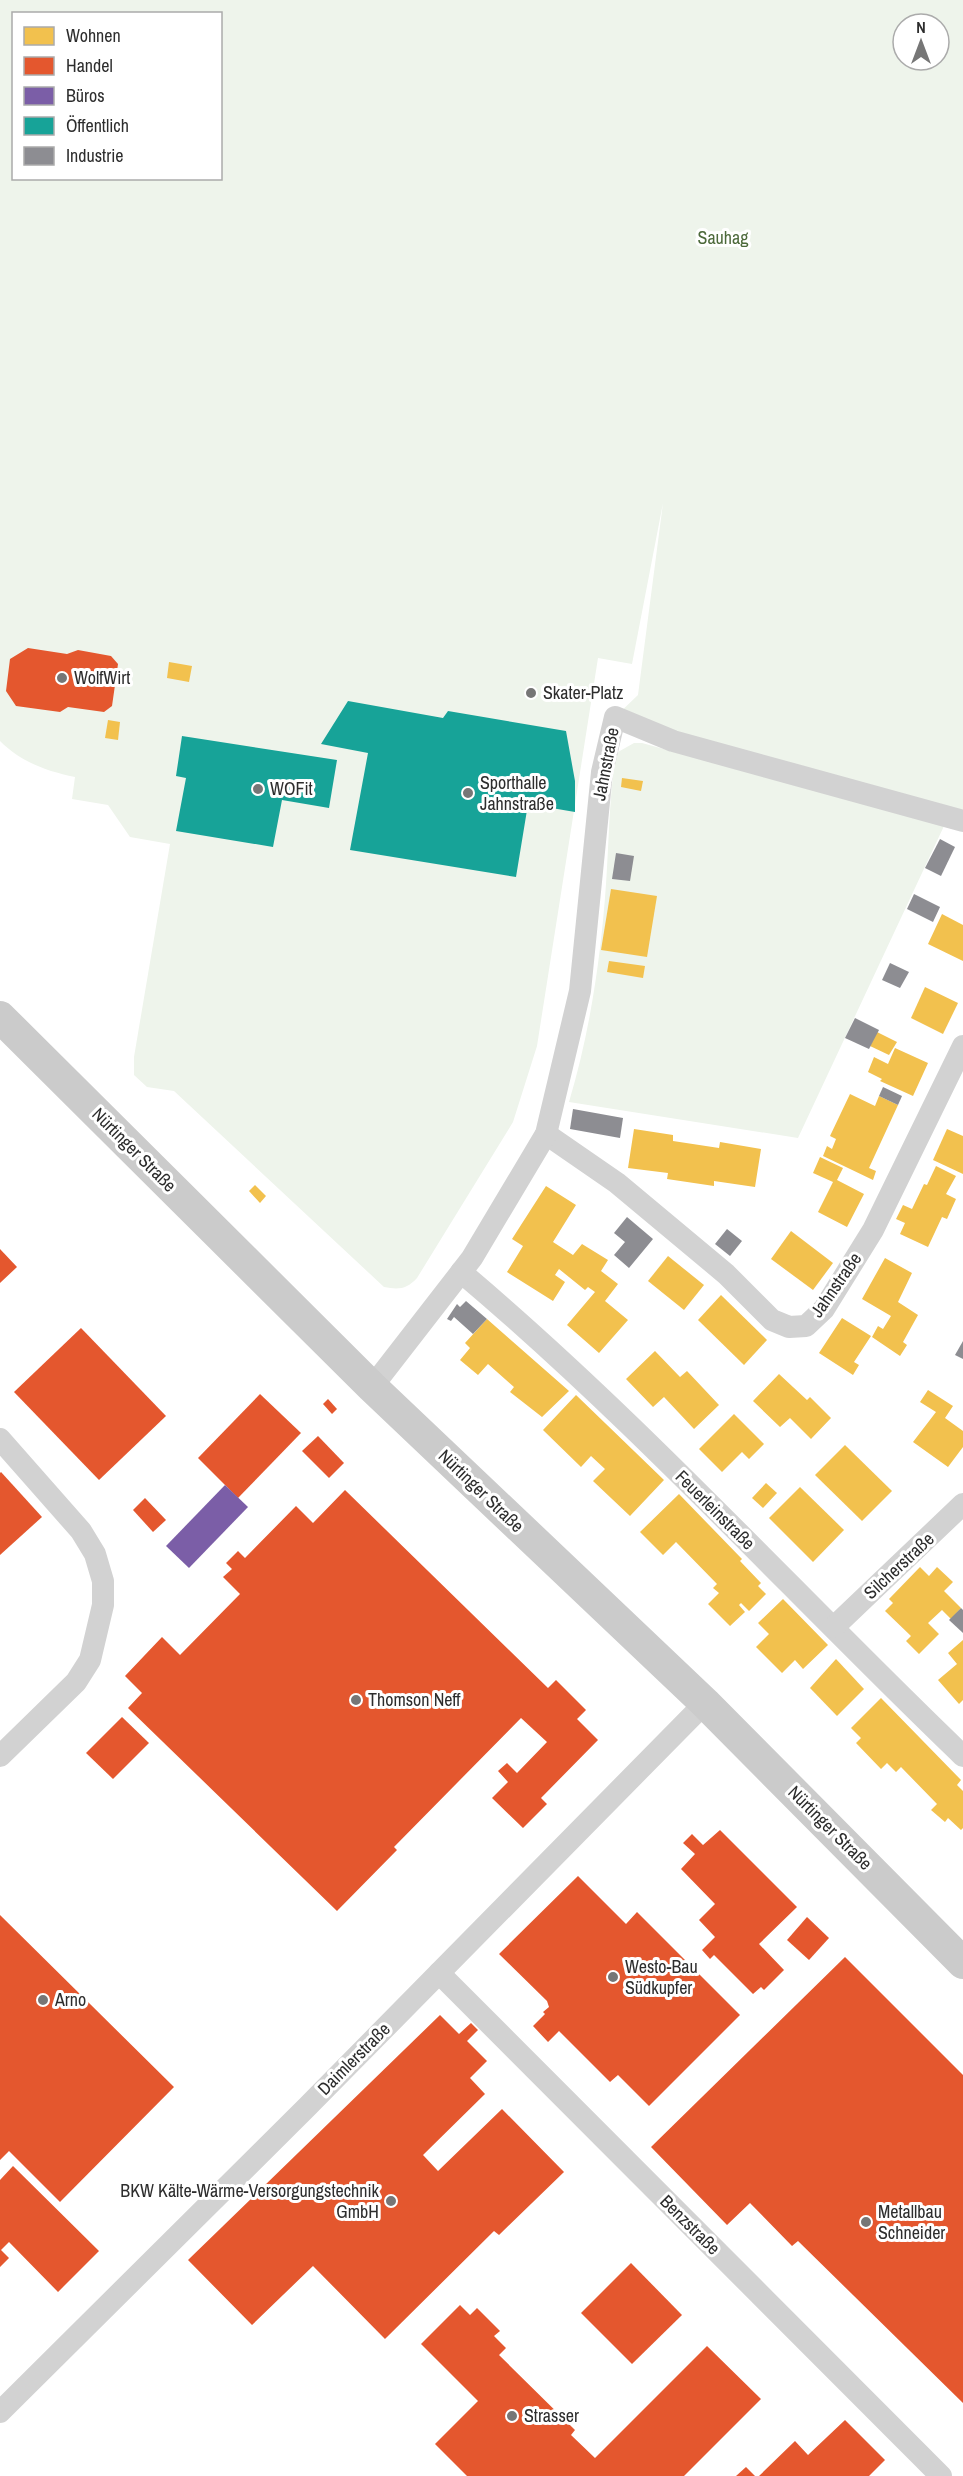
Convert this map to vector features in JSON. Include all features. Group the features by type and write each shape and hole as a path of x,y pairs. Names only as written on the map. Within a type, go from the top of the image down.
{"main road":[{"name":"Nürtinger Straße","path":"0,1017 372,1387 705,1703 963,1963"}],"street":[{"name":"Jahnstraße","path":"372,1387 461,1272 546,1134 580,991 602,772 615,717 673,741 963,821"},
{"name":"Jahnstraße","path":"546,1134 617,1183 726,1274 772,1320 789,1327 806,1326 824,1309 873,1230 963,1046"},
{"name":"Feuerleinstraße","path":"461,1272 514,1317 620,1416 963,1756"},
{"path":"0,1439 81,1531 95,1554 103,1581 103,1605 90,1660 76,1682 0,1756"},
{"name":"Silcherstraße","path":"834,1627 963,1504"},
{"name":"Daimlerstraße","path":"0,2412 705,1703"},
{"name":"Benzstraße","path":"439,1973 941,2476"}],"green space":[{"name":"Sauhag","path":"0,0 963,0 963,821 615,717 638,695 663,503 632,664 598,658 537,1046 513,1122 417,1278 410,1284 398,1288 384,1287 174,1091 147,1087 134,1075 134,1057 170,844 130,837 108,805 72,799 75,777 34,765 16,755 0,741"},
{"path":"634,743 642,743 944,826 798,1138 569,1102 589,1022 598,967 615,760 618,752"}],"building: Wohnen":[{"path":"169,662 192,666 189,682 167,678"},
{"path":"108,720 120,722 118,740 105,738"},
{"path":"622,778 643,781 641,791 621,787"},
{"path":"611,889 657,896 647,957 601,950"},
{"path":"942,914 963,925 963,961 928,944"},
{"path":"609,961 645,966 643,978 607,972"},
{"path":"925,987 958,1003 943,1034 911,1018"},
{"path":"877,1032 897,1042 889,1055 870,1046"},
{"path":"895,1048 928,1063 913,1096 880,1081 882,1079 868,1072 874,1057 888,1064"},
{"path":"850,1094 875,1106 879,1096 898,1105 869,1168 876,1171 873,1180 823,1156 827,1146 832,1149 836,1139 830,1136"},
{"path":"634,1129 673,1135 673,1141 719,1148 720,1142 761,1149 755,1187 714,1181 714,1186 667,1179 668,1173 628,1168"},
{"path":"947,1129 963,1136 963,1174 933,1160"},
{"path":"820,1157 843,1168 837,1180 864,1194 847,1227 818,1212 833,1182 813,1173"},
{"path":"936,1166 956,1176 946,1194 956,1199 947,1219 942,1217 928,1247 900,1234 905,1223 896,1219 903,1205 912,1209"},
{"path":"255,1185 266,1196 260,1203 249,1191"},
{"path":"546,1186 576,1205 553,1242 573,1255 582,1244 608,1260 601,1271 618,1284 605,1301 628,1320 599,1353 567,1325 595,1292 588,1287 585,1290 559,1269 555,1275 565,1282 553,1301 507,1272 523,1246 512,1239"},
{"path":"791,1231 833,1263 813,1290 771,1259"},
{"path":"668,1256 704,1285 684,1310 648,1281"},
{"path":"885,1258 912,1273 898,1302 918,1315 903,1342 907,1345 900,1356 872,1337 878,1326 883,1329 891,1316 862,1299"},
{"path":"721,1295 767,1340 744,1365 698,1320"},
{"path":"842,1318 871,1336 854,1362 859,1365 853,1375 819,1353"},
{"path":"487,1319 569,1391 542,1417 510,1392 514,1387 488,1364 478,1375 460,1360 470,1348 465,1343"},
{"path":"655,1351 680,1377 687,1371 719,1405 694,1429 664,1397 653,1407 626,1379"},
{"path":"779,1374 807,1400 810,1397 831,1418 811,1439 790,1418 780,1427 753,1401"},
{"path":"928,1390 953,1406 945,1418 963,1431 963,1447 948,1467 913,1442 936,1412 920,1402"},
{"path":"576,1395 664,1480 630,1516 593,1481 605,1469 591,1456 581,1467 543,1430"},
{"path":"734,1414 764,1444 749,1459 742,1452 722,1472 699,1449"},
{"path":"845,1445 892,1491 862,1521 815,1475"},
{"path":"766,1483 777,1493 763,1508 752,1498"},
{"path":"800,1487 844,1530 813,1562 769,1518"},
{"path":"679,1494 742,1559 740,1561 761,1583 758,1586 766,1594 749,1611 741,1603 739,1605 745,1612 730,1626 708,1604 719,1593 713,1588 717,1584 676,1542 663,1555 640,1532"},
{"path":"920,1567 929,1576 937,1567 953,1582 944,1591 961,1608 951,1619 942,1610 928,1623 939,1634 919,1654 906,1641 911,1636 885,1611 893,1603 889,1599"},
{"path":"783,1599 828,1645 803,1669 795,1660 782,1673 756,1647 769,1634 758,1623"},
{"path":"963,1640 963,1700 959,1704 938,1680 957,1664 948,1653"},
{"path":"836,1659 864,1689 837,1716 810,1688"},
{"path":"881,1698 961,1780 957,1785 963,1791 963,1828 961,1830 948,1818 945,1822 931,1810 937,1804 901,1767 896,1772 887,1763 881,1769 856,1743 861,1738 851,1728"}],"building: Handel":[{"name":"WolfWirt","path":"28,648 67,654 78,650 111,656 118,664 112,706 104,712 68,707 60,712 16,706 6,691 10,659"},
{"path":"0,1249 17,1267 0,1283"},
{"path":"81,1328 166,1416 99,1480 14,1392"},
{"path":"260,1394 301,1433 238,1498 198,1458"},
{"path":"328,1399 337,1409 332,1414 323,1404"},
{"path":"318,1436 344,1463 329,1478 302,1451"},
{"path":"0,1473 42,1517 0,1555"},
{"name":"Thomson Neff","path":"345,1490 548,1688 556,1680 586,1710 577,1719 598,1740 541,1798 547,1804 523,1828 492,1798 508,1782 498,1771 507,1763 517,1773 547,1742 521,1718 394,1847 397,1850 337,1911 128,1708 142,1693 125,1676 162,1637 180,1655 240,1594 223,1577 232,1569 226,1563 238,1551 245,1558 296,1506 313,1523"},
{"path":"145,1498 166,1520 153,1532 133,1510"},
{"path":"122,1717 149,1743 113,1779 86,1753"},
{"path":"720,1830 797,1907 759,1944 784,1970 764,1990 761,1987 753,1994 714,1955 710,1959 702,1950 715,1937 699,1920 715,1904 681,1869 695,1854 683,1843 692,1834 703,1845"},
{"name":"Westo-Bau Südkupfer","path":"578,1876 626,1924 637,1912 740,2015 649,2106 618,2075 610,2082 559,2031 548,2042 533,2026 549,2007 547,2001 499,1954"},
{"name":"Arno","path":"0,1915 174,2087 60,2202 9,2151 0,2160"},
{"path":"807,1917 829,1938 809,1960 787,1940"},
{"name":"Metallbau Schneider","path":"845,1957 963,2075 963,2403 798,2241 792,2246 750,2203 727,2225 651,2147"},
{"name":"BKW Kälte-Wärme-Versorgungstechnik GmbH","path":"440,2015 459,2034 471,2023 478,2030 467,2041 487,2061 470,2078 485,2094 423,2155 438,2171 502,2109 564,2172 499,2235 494,2231 385,2339 313,2266 252,2325 188,2260"},
{"path":"13,2166 99,2251 58,2292 9,2242 1,2250 9,2258 0,2267 0,2180"},
{"path":"631,2263 682,2315 632,2364 581,2313"},
{"path":"460,2305 470,2315 477,2308 500,2331 494,2336 506,2348 499,2355 575,2430 571,2435 595,2458 707,2346 761,2399 684,2476 467,2476 435,2444 478,2401 421,2344"},
{"path":"845,2420 885,2460 869,2476 759,2476 795,2441 808,2455"},
{"path":"746,2467 755,2476 736,2476"}],"building: Büros":[{"path":"225,1485 248,1507 189,1568 166,1546"}],"building: Öffentlich":[{"name":"Sporthalle Jahnstraße","path":"348,701 443,718 448,711 566,731 575,781 575,812 528,804 516,877 350,850 368,753 321,744"},
{"name":"WOFit","path":"182,736 337,760 329,808 282,800 273,847 176,831 186,778 176,776"}],"building: Industrie":[{"path":"940,839 955,847 941,876 925,868"},
{"path":"616,853 634,856 630,881 612,879"},
{"path":"914,894 940,907 933,922 907,909"},
{"path":"890,963 909,972 900,988 882,980"},
{"path":"855,1018 879,1030 869,1049 845,1038"},
{"path":"883,1087 902,1096 898,1105 879,1096"},
{"path":"573,1109 623,1118 620,1138 570,1129"},
{"path":"627,1217 653,1239 629,1268 614,1255 625,1242 614,1233"},
{"path":"727,1229 742,1241 730,1256 715,1244"},
{"path":"466,1301 487,1319 473,1334 454,1317 451,1321 447,1319 457,1304 460,1307"},
{"path":"963,1341 963,1359 955,1355"},
{"path":"961,1608 963,1610 963,1633 949,1620"}],"place":[{"name":"WolfWirt","path":"62,678"},
{"name":"Skater-Platz","path":"531,693"},
{"name":"WOFit","path":"258,789"},
{"name":"Sporthalle Jahnstraße","path":"468,793"},
{"name":"Thomson Neff","path":"356,1700"},
{"name":"Westo-Bau Südkupfer","path":"613,1977"},
{"name":"Arno","path":"43,2000"},
{"name":"BKW Kälte-Wärme-Versorgungstechnik GmbH","path":"391,2201"},
{"name":"Metallbau Schneider","path":"866,2222"},
{"name":"Strasser","path":"512,2416"}]}
